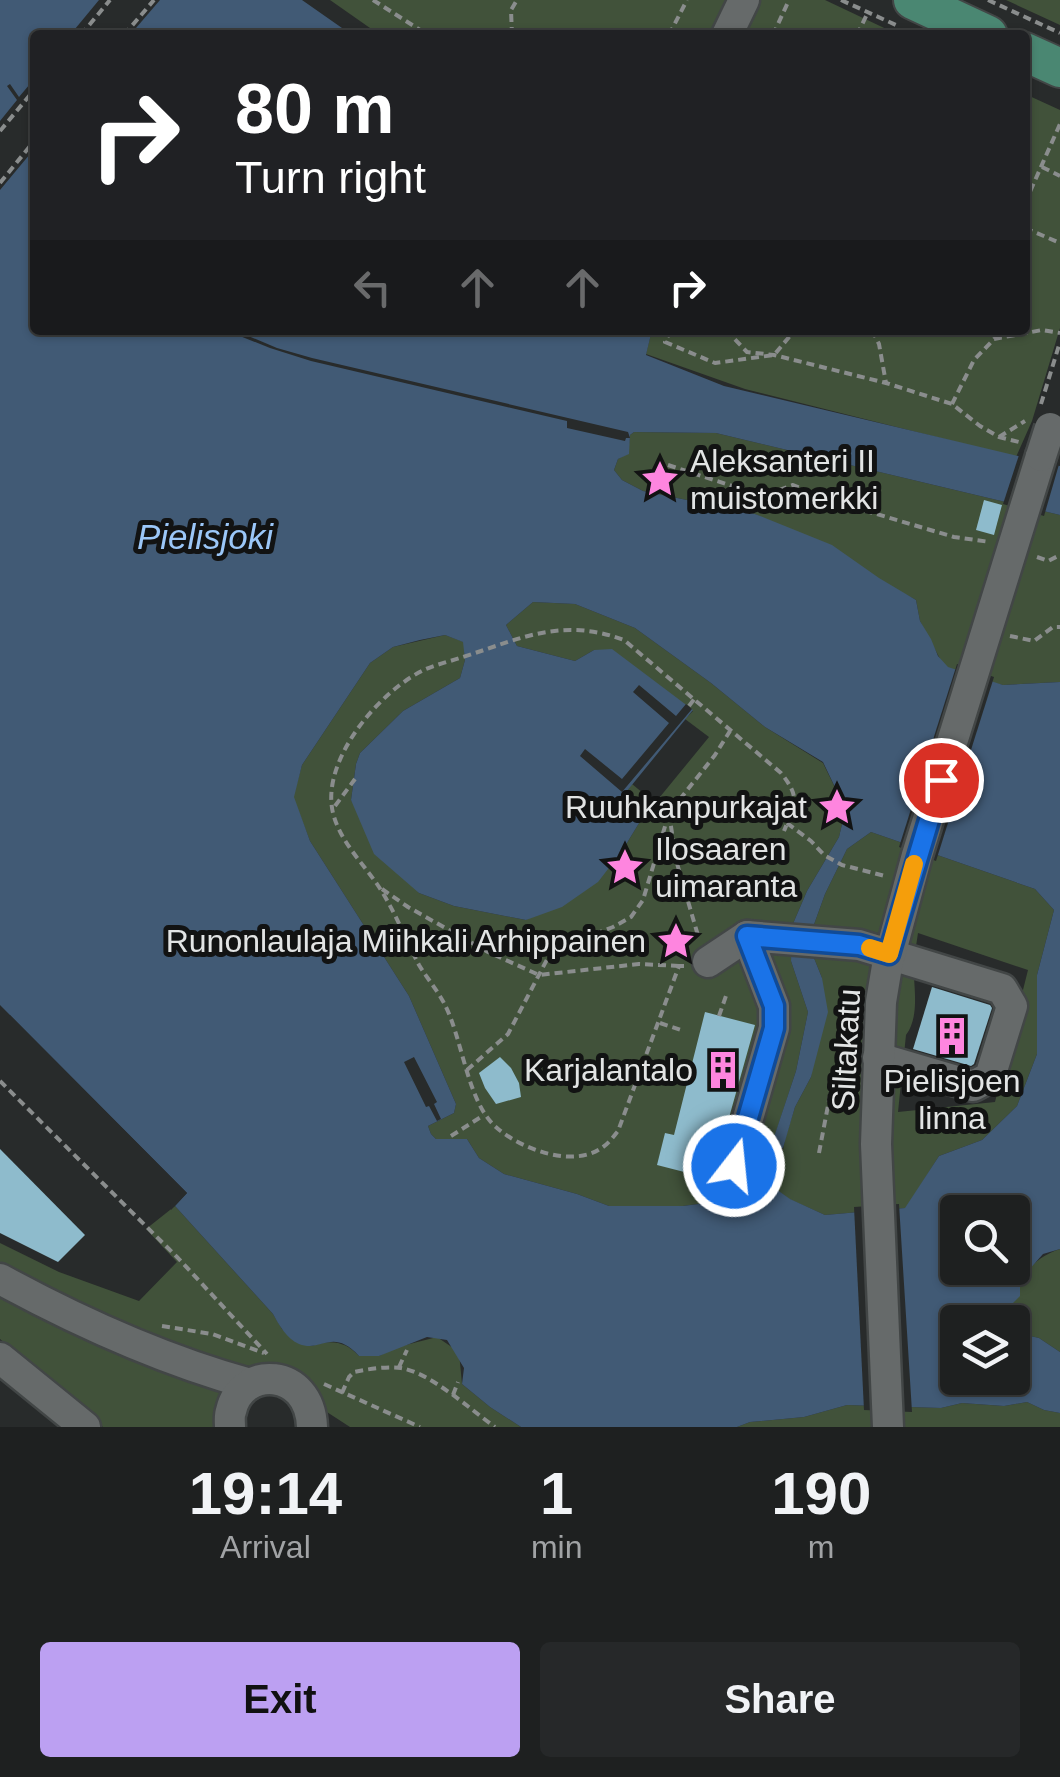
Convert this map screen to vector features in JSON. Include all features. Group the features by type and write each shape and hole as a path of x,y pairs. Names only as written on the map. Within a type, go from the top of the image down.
{"main road":[{"path":"907,14 997,22"},
{"path":"1030,54 1060,68"}],"street":[{"path":"729,30 744,0"},
{"name":"Siltakatu","path":"888,1425 870,1057 889,954 1024,510 1040,423"},
{"path":"734,1166 774,1028 774,1006 747,936"},
{"path":"693,964 747,936 859,945 1002,989 1012,1006 990,1077 973,1086 870,1057"},
{"path":"0,1279 174,1360 250,1384"},
{"path":"0,1358 85,1427"},
{"path":"174,1360 206,1385 230,1419"},
{"path":"230,1419 238,1395 250,1384 268,1378 286,1381 319,1411"}],"path":[{"path":"85,30 110,0"},
{"path":"128,30 154,0"},
{"path":"373,0 420,30"},
{"path":"512,30 510,10 517,0"},
{"path":"672,30 687,0"},
{"path":"774,30 789,0"},
{"path":"840,0 868,12 907,14"},
{"path":"988,0 997,22"},
{"path":"997,22 1010,0"},
{"path":"859,30 868,12"},
{"path":"997,22 1060,33"},
{"path":"0,131 30,96"},
{"path":"1030,192 1060,124"},
{"path":"0,183 30,146"},
{"path":"1042,167 1060,176"},
{"path":"1030,230 1060,243"},
{"path":"1030,332 1060,333"},
{"path":"668,335 665,342 715,363 774,356 791,335"},
{"path":"729,335 747,352 886,383 952,404 999,437 1040,423"},
{"path":"874,335 886,383"},
{"path":"952,404 974,360 994,339 1013,335"},
{"path":"1040,423 1060,342"},
{"path":"999,437 1040,423"},
{"path":"668,465 763,496 793,485 826,499 954,537 978,539"},
{"path":"1048,561 1060,555"},
{"path":"1002,632 1034,641 1053,627 1060,627"},
{"path":"669,813 691,918 693,964 658,1022 618,1131 602,1148 580,1156 558,1155 525,1145 498,1130 484,1115 444,1004 378,886 344,840 332,810 335,773 354,732 396,687 426,669 548,630 601,631 624,640 770,762 793,788 796,802 784,831"},
{"path":"689,706 696,698"},
{"path":"467,1070 508,1034 552,950 631,916 643,900 669,813 730,731"},
{"path":"332,810 355,779"},
{"path":"787,823 824,856 894,879"},
{"path":"378,886 488,952 539,975 639,964 693,964"},
{"path":"720,1016 726,993"},
{"path":"658,1022 684,1031"},
{"path":"820,1153 830,1096 840,1070 870,1057"},
{"path":"0,1081 178,1258 268,1355 212,1334 148,1324"},
{"path":"452,1136 484,1115"},
{"path":"399,1368 406,1350"},
{"path":"319,1411 342,1393 354,1372 399,1368 453,1395 495,1427"},
{"path":"453,1395 458,1382"},
{"path":"342,1393 420,1427"}],"green space":[{"path":"330,0 825,0 888,30 373,30"},
{"path":"1006,0 1060,0 1060,25"},
{"path":"1030,96 1060,110 1060,328 1032,421 1016,457 745,389 646,354 651,335 1030,335"},
{"path":"716,433 1060,515 1060,682 1003,685 947,672 920,621 916,600 755,514 643,491 622,480 614,470 618,459 628,453 630,435"},
{"path":"533,602 575,604 635,628 765,727 823,763 842,802 839,837 807,891 792,926 791,961 808,1012 796,1071 775,1135 750,1185 721,1201 683,1206 609,1206 504,1174 479,1158 467,1139 436,1139 428,1126 454,1113 456,1104 409,996 310,841 293,797 302,765 370,663 393,647 445,635 464,642 460,678 403,711 360,753 351,800 419,893 454,906 526,920 622,851 644,815 643,806 627,791 632,784 655,803 709,737 685,719 693,711 594,650 575,661 517,646 506,625"},
{"path":"871,832 1035,889 1054,910 1037,975 1037,1054 1017,1106 982,1140 939,1156 906,1208 825,1215 776,1189 795,1107 811,1077 822,978 812,953 812,930 847,849","holes":["918,933 1028,970 995,1102 898,1112 906,1035 914,1014"]},
{"path":"175,1206 273,1314 282,1329 312,1346 338,1343 359,1356 379,1356 437,1337 459,1352 462,1384 521,1427 350,1427 279,1375 227,1427 103,1427 0,1339 0,1243 59,1272 139,1301 177,1262 146,1229"},
{"path":"1060,1249 1060,1352 1030,1336 1030,1305 1010,1305 1020,1285 1030,1285 1030,1269"},
{"path":"1027,1402 1060,1413 1060,1427 737,1427 750,1422 804,1417 847,1405 941,1408 962,1403 1004,1406"}],"water":[{"name":"Pielisjoki","path":"0,0 302,0 345,30 30,30 30,335 651,335 646,355 724,386 1060,466 1060,515 716,433 634,432 630,435 629,454 618,459 614,470 622,480 643,491 755,514 832,545 916,600 920,621 948,667 1003,685 1060,682 1060,1249 1043,1254 1030,1269 1030,1195 940,1195 940,1285 1020,1285 1020,1296 1011,1305 940,1305 940,1395 1030,1395 1030,1336 1060,1352 1060,1413 1027,1402 1004,1406 962,1403 941,1408 847,1405 804,1417 750,1422 737,1427 521,1427 462,1384 464,1368 447,1340 427,1337 379,1356 359,1356 341,1343 299,1344 175,1206 187,1193 0,1005","holes":["533,602 575,604 635,628 765,727 823,762 842,802 839,837 807,891 792,926 791,961 808,1012 796,1071 767,1148 783,1148 795,1107 811,1077 828,1012 822,978 812,953 812,930 847,849 871,832 1035,889 1054,910 1037,975 1037,1054 1017,1106 982,1140 939,1156 905,1208 825,1215 790,1199 776,1189 783,1151 765,1152 750,1185 721,1201 683,1206 609,1206 504,1174 479,1158 467,1139 436,1139 431,1134 428,1126 454,1113 456,1104 409,996 310,841 294,797 302,765 370,663 393,647 445,635 463,642 465,660 460,678 403,711 360,753 351,800 374,854 419,893 454,906 526,920 562,907 598,882 622,851 644,815 643,806 635,805 635,797 627,791 693,710 612,649 594,650 575,661 517,646 506,625"]}],"pier":[{"path":"99,0 160,0 134,30 74,30"},
{"path":"10,84 19,97 30,84 30,154 0,190 0,121 17,100 7,86"},
{"path":"238,335 312,358 628,432 630,438 625,441 567,428 567,421 270,348"},
{"path":"1020,452 1060,461 1044,516 1003,504"},
{"path":"957,664 994,677 936,861 899,847"},
{"path":"639,685 676,716 686,704 692,709 622,792 580,756 585,749 622,779 669,723 633,692"},
{"path":"10,1015 187,1193 171,1210 170,1204 180,1193 7,1019"},
{"path":"414,1057 437,1102 434,1104 441,1119 437,1121 404,1062"},
{"path":"899,1204 912,1412 864,1410 854,1207"}],"building":[{"path":"984,500 1002,505 994,535 976,530"},
{"name":"Pielisjoen linna","path":"932,987 992,1008 971,1066 913,1049"},
{"name":"Karjalantalo","path":"705,1012 755,1025 716,1164 700,1160 696,1175 657,1165 665,1133 674,1135"},
{"path":"500,1057 519,1083 521,1097 496,1104 479,1073"},
{"path":"0,1149 85,1235 58,1262 0,1233"}],"slow traffic":[{"path":"870,948 889,954 914,864"}],"place":[{"name":"Aleksanteri II muistomerkki","path":"660,479"},
{"name":"Ruuhkanpurkajat","path":"837,807"},
{"name":"Ilosaaren uimaranta","path":"625,867"},
{"name":"Runonlaulaja Miihkali Arhippainen","path":"676,941"},
{"name":"Pielisjoen linna","path":"952,1036"},
{"name":"Karjalantalo","path":"723,1070"}],"route":[{"path":"734,1166 774,1028 774,1006 747,936 859,945 889,954 941,780"}]}
